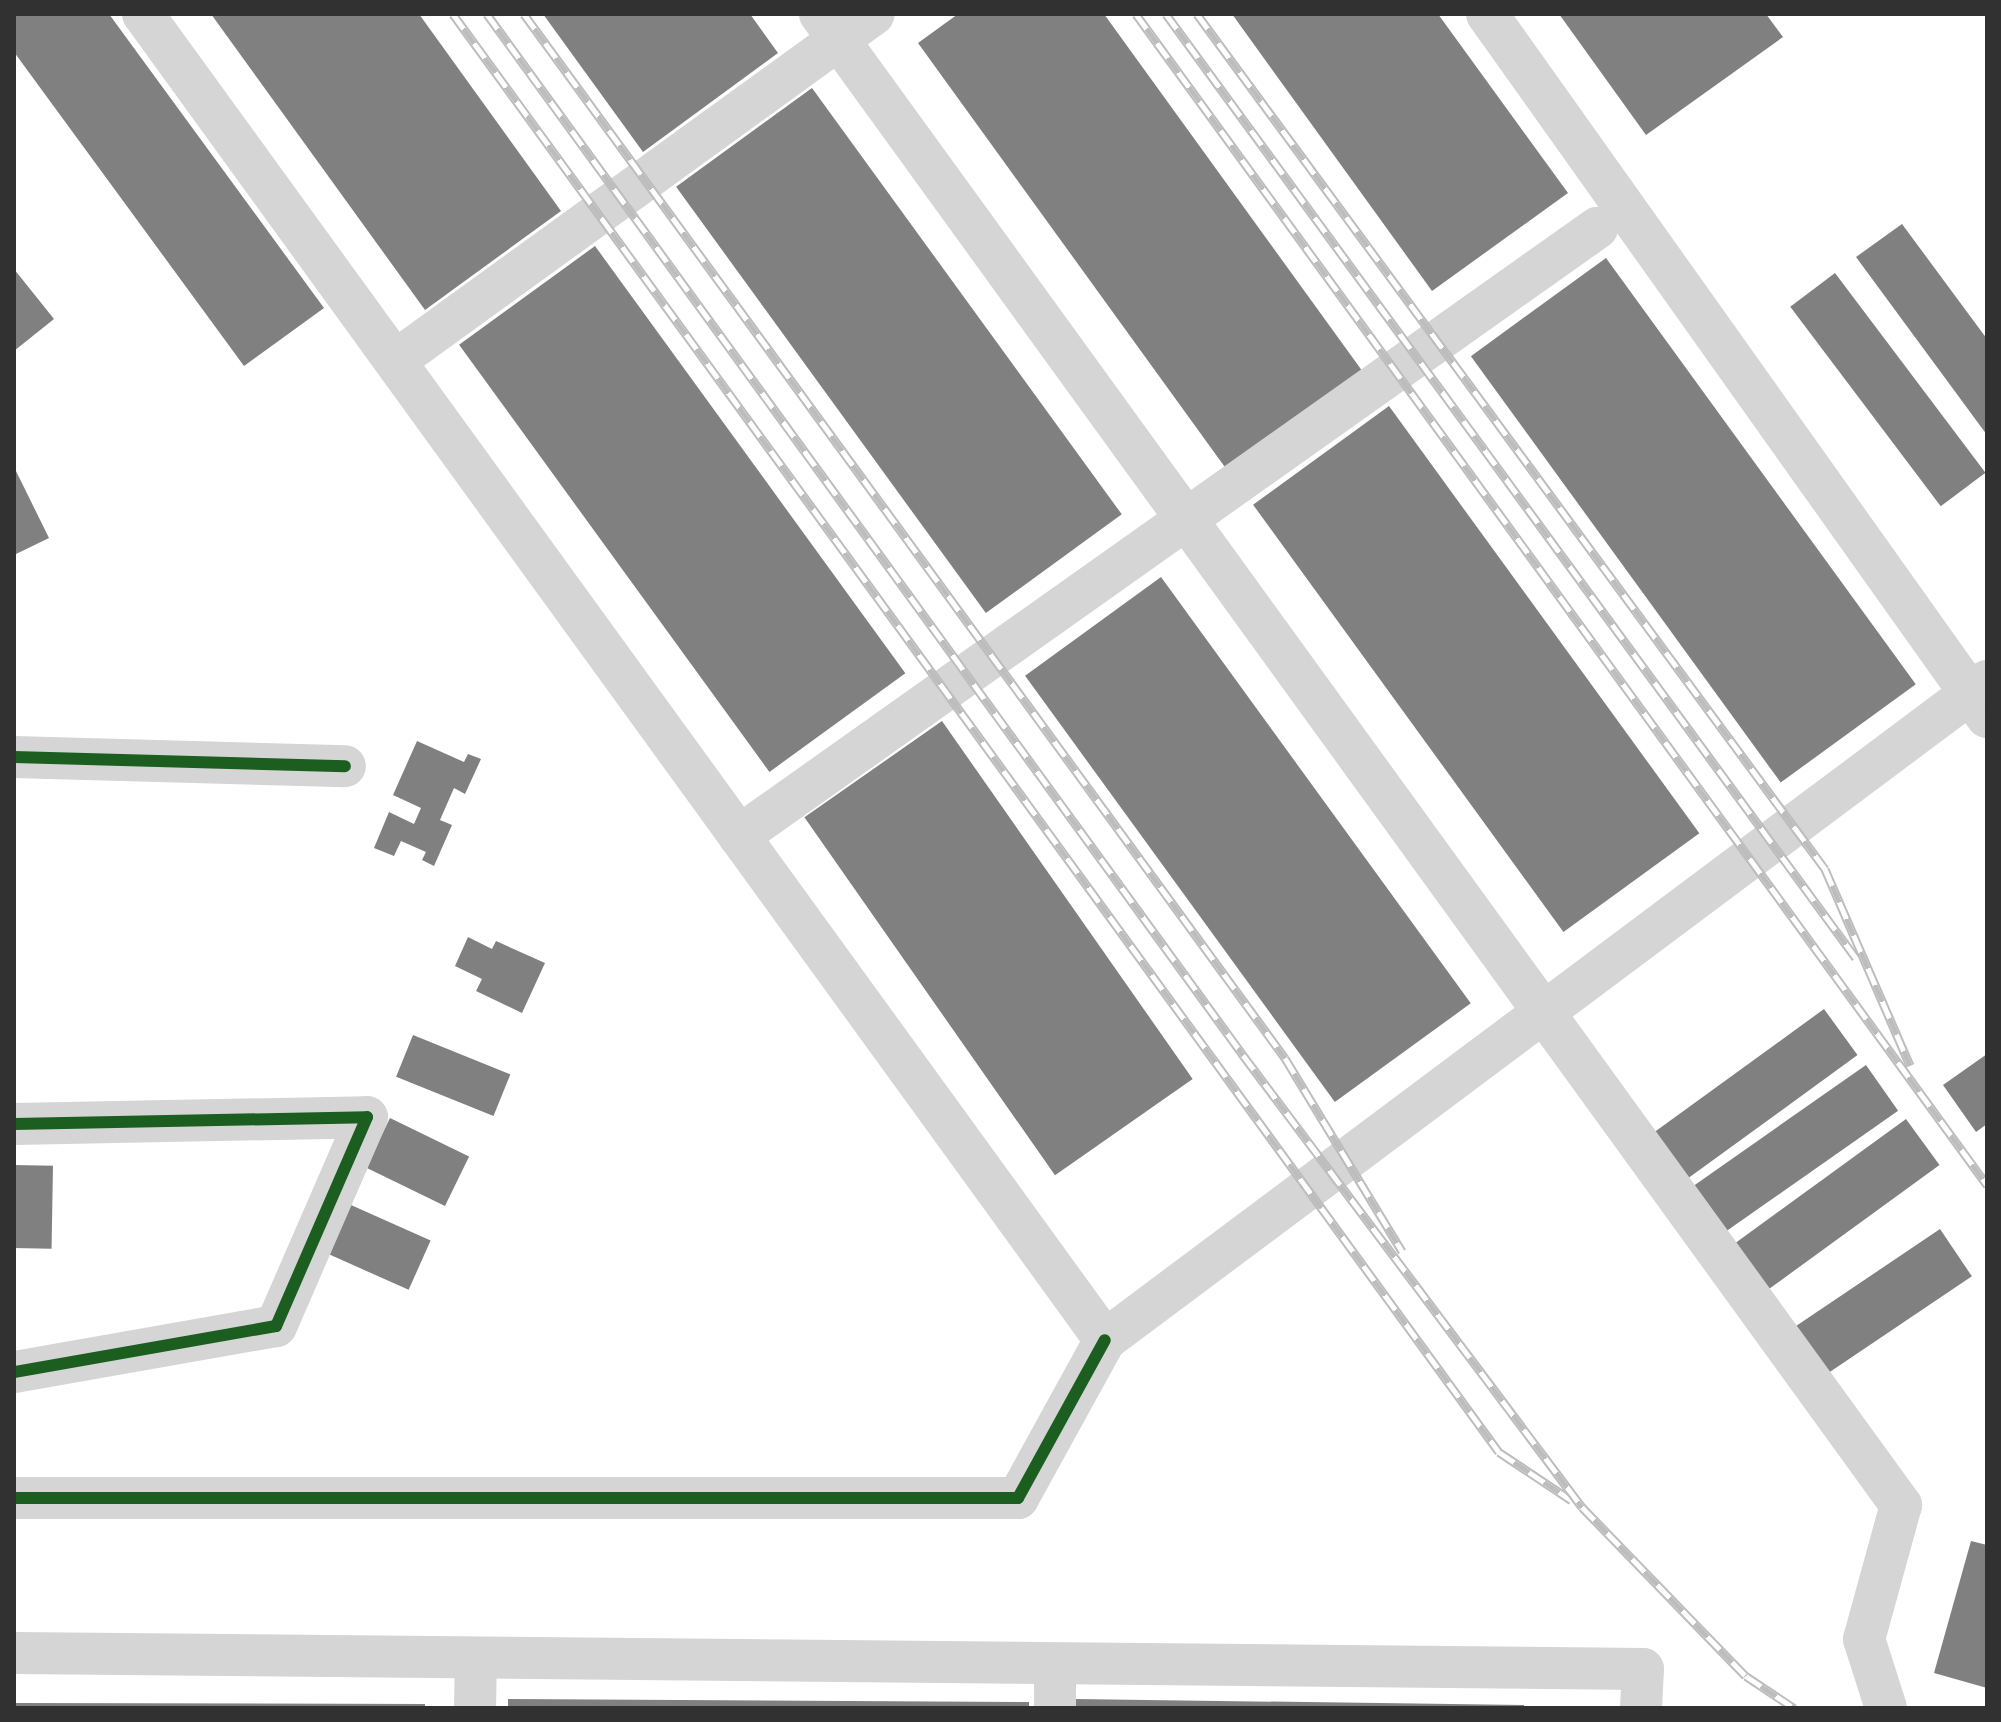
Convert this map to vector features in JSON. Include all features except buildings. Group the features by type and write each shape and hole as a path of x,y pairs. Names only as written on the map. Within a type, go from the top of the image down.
{"street":[{"path":"143,14 1105,1340"},
{"path":"395,361 829,27 874,14"},
{"path":"14,1498 1018,1498 1105,1340 1544,1012 1981,698 1487,14"},
{"path":"829,27 1901,1505 1864,1639 1886,1708"},
{"path":"739,836 1597,228"},
{"path":"14,757 345,766"},
{"path":"14,1124 367,1117 276,1326 14,1372"},
{"path":"14,1653 1643,1669 1641,1708"},
{"path":"475,1708 476,1658"},
{"path":"1055,1664 1055,1708"}],"railway":[{"path":"453,14 1499,1452 1571,1500"},
{"path":"487,14 1243,1055 1582,1507 1746,1676 1794,1708"},
{"path":"524,14 1285,1058 1402,1251"},
{"path":"1136,14 1987,1185"},
{"path":"1166,14 1856,958"},
{"path":"1197,14 1825,869 1910,1065"}],"cycle path":[{"path":"14,757 345,766"},
{"path":"14,1124 367,1117 276,1326 14,1372"},
{"path":"14,1498 1018,1498 1105,1340"}]}
